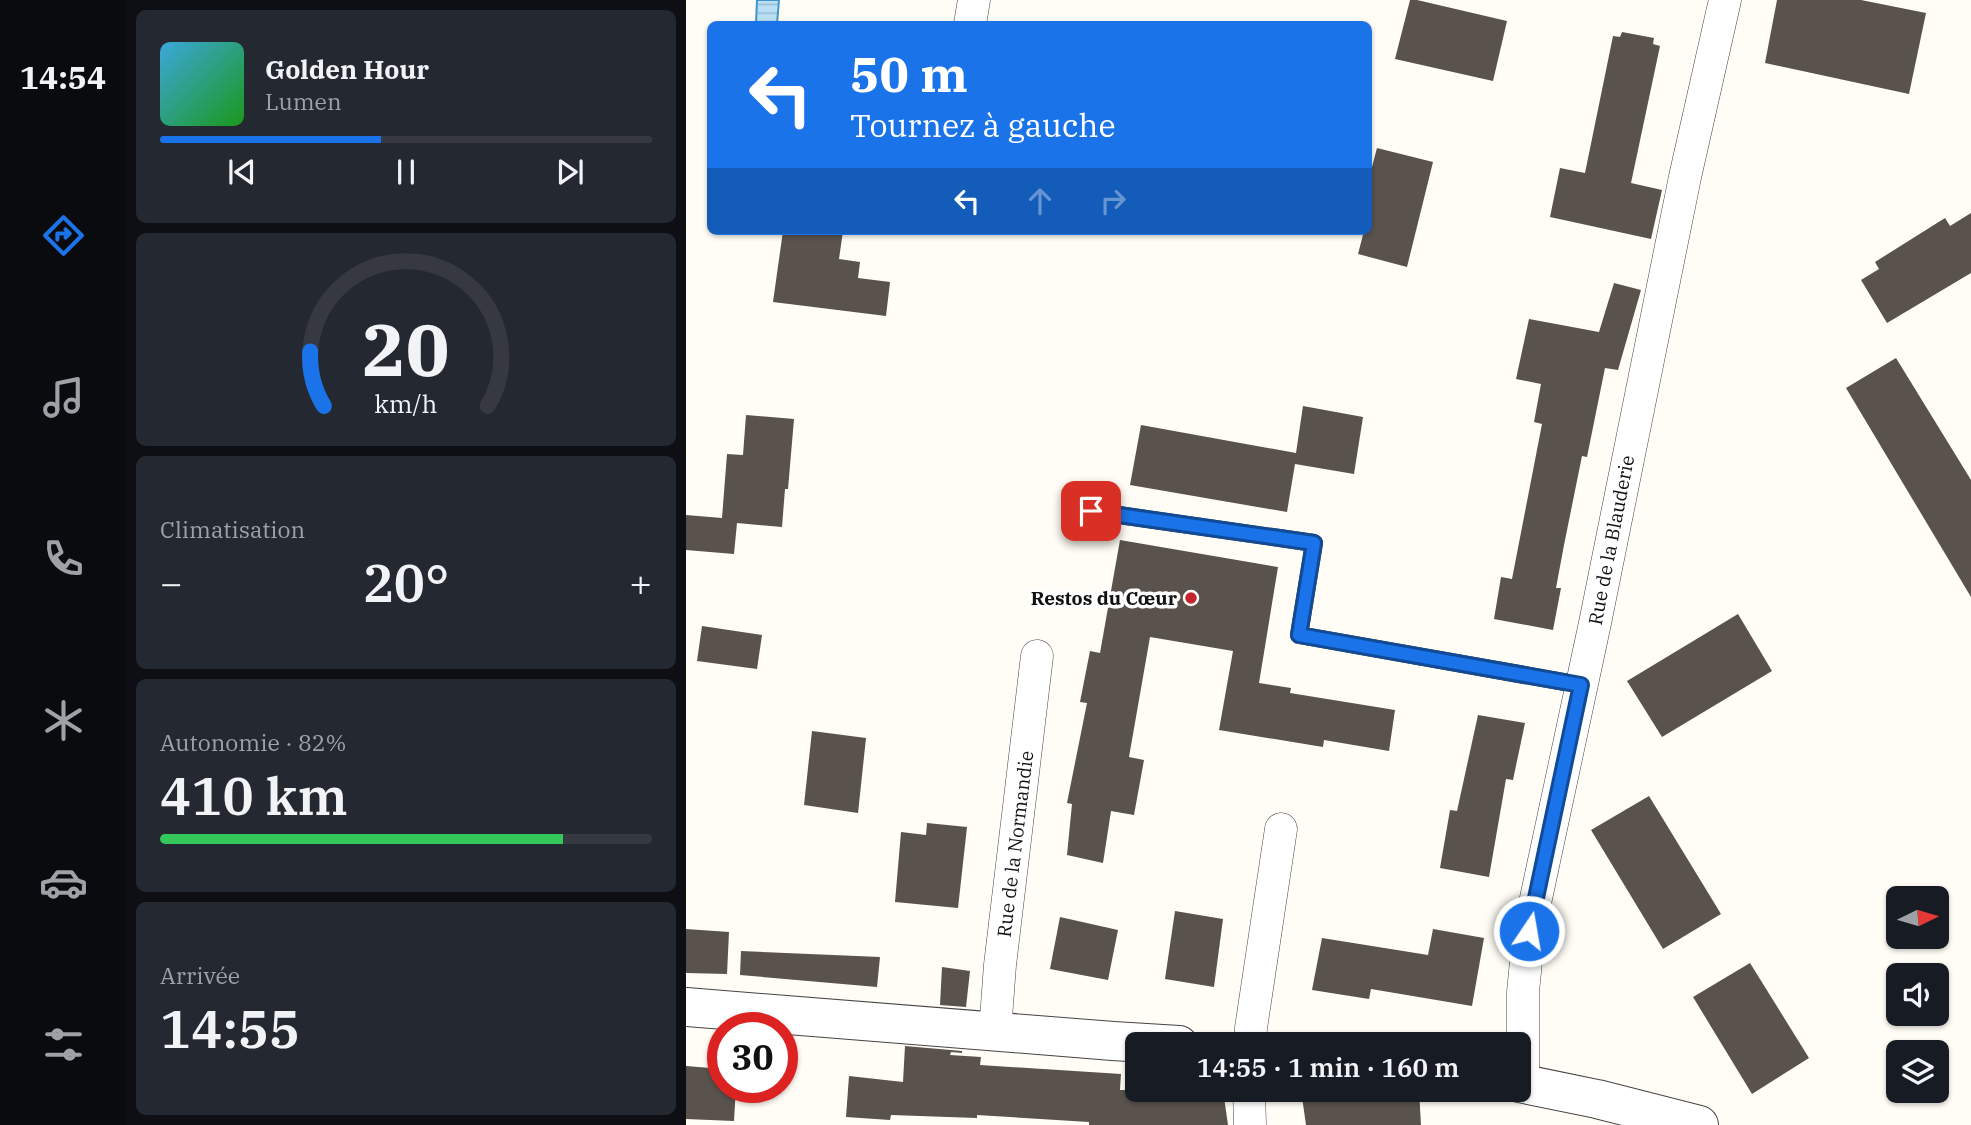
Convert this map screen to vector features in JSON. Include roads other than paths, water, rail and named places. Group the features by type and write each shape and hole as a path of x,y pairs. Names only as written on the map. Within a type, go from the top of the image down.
{"street":[{"path":"970,21 974,0"},
{"name":"Rue de la Blauderie","path":"1522,1032 1529,931 1685,177 1725,0"},
{"name":"Rue de la Normandie","path":"995,1032 1000,965 1037,656"},
{"path":"1251,1032 1281,829"},
{"path":"686,1007 1125,1041"},
{"path":"1531,1085 1597,1099 1652,1120 1699,1125"},
{"path":"1249,1102 1250,1125"}],"lane":[{"path":"1091,511 1314,543 1299,635 1581,685"}],"water":[{"path":"757,0 779,0 777,21 756,21"}],"place":[{"name":"Restos du Cœur","path":"1191,598"}]}
